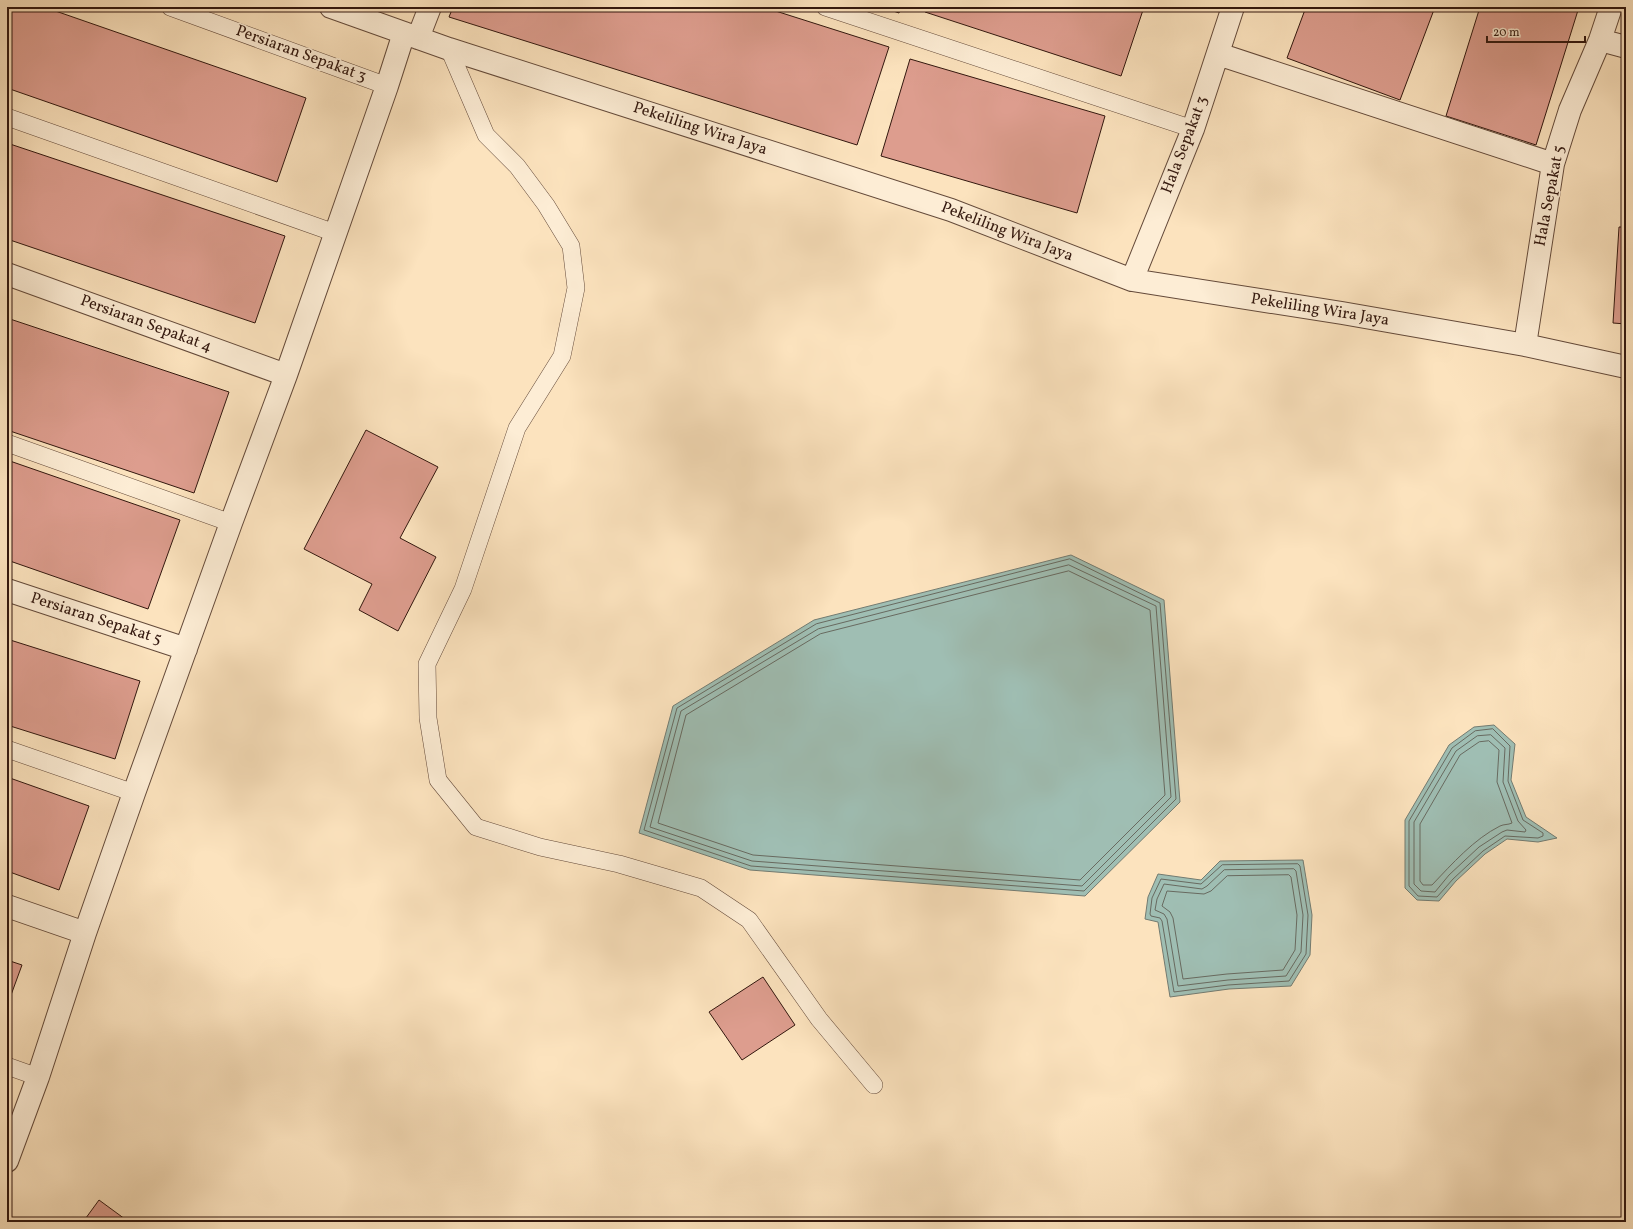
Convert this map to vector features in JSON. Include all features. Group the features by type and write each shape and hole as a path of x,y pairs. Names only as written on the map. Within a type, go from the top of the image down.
{"street":[{"path":"331,7 411,36"},
{"path":"7,1161 38,1077 134,792 286,374 387,86 411,36 430,7"},
{"name":"Hala Sepakat 3","path":"1132,280 1193,130 1233,7"},
{"name":"Hala Sepakat 5","path":"1525,345 1553,164 1570,110 1600,40 1611,7"},
{"name":"Pekeliling Wira Jaya","path":"411,36 951,210 1132,280 1342,313 1525,345 1626,367"},
{"path":"1600,40 1626,47"},
{"path":"1218,54 1553,164"},
{"name":"Persiaran Sepakat 4","path":"7,274 286,374"},
{"name":"Persiaran Sepakat 5","path":"7,590 186,649"},
{"path":"7,906 86,933"}],"lane":[{"name":"Persiaran Sepakat 3","path":"170,7 387,86"},
{"path":"825,7 1193,130"},
{"path":"449,49 486,136 517,166 546,205 571,246 576,288 562,356 517,428 463,589 427,664 428,718 438,780 476,827 540,847 619,864 701,888 749,920 819,1019 874,1085"},
{"path":"7,117 335,232"},
{"path":"7,443 231,522"},
{"path":"7,749 134,792"},
{"path":"7,1066 38,1077"}],"water":[{"path":"1071,555 1164,600 1180,802 1085,896 750,870 639,833 673,706 814,620"},
{"path":"1494,725 1515,744 1511,780 1526,817 1557,838 1538,842 1507,839 1485,854 1456,881 1439,901 1417,900 1405,888 1405,820 1449,745 1474,727"},
{"path":"1303,860 1312,915 1310,955 1291,986 1229,989 1170,997 1158,922 1145,919 1148,897 1158,874 1201,880 1220,861"}],"building":[{"path":"7,7 44,7 306,98 277,182 7,88"},
{"path":"453,7 763,7 889,47 857,145 449,17"},
{"path":"882,7 901,7 899,13"},
{"path":"927,7 1144,7 1121,76 925,12"},
{"path":"1306,7 1435,7 1400,100 1287,58"},
{"path":"1480,7 1579,7 1536,145 1446,116"},
{"path":"910,59 1105,116 1077,213 881,156"},
{"path":"7,143 285,236 255,323 7,239"},
{"path":"1619,227 1626,227 1626,324 1613,323"},
{"path":"7,318 229,392 194,493 7,430"},
{"path":"366,430 438,467 400,538 436,557 398,631 359,610 372,584 304,549"},
{"path":"7,460 180,520 148,609 7,560"},
{"path":"7,639 140,681 115,759 7,725"},
{"path":"7,777 89,806 59,890 7,871"},
{"path":"7,960 22,965 7,1006"},
{"path":"763,977 795,1025 742,1060 709,1012"},
{"path":"99,1200 129,1222 83,1222"}]}
